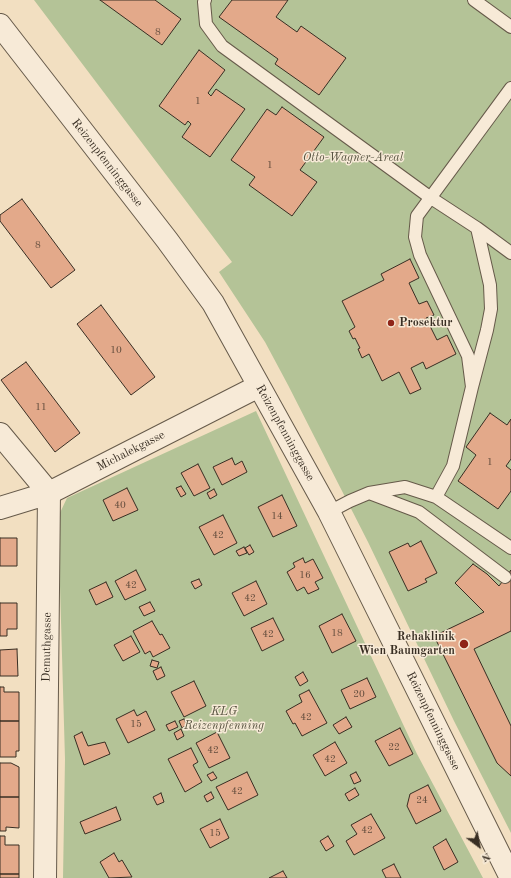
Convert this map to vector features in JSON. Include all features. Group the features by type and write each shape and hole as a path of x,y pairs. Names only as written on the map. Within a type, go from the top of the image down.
{"street":[{"name":"Reizenpfenninggasse","path":"0,25 162,233 213,303 329,512 511,878"},
{"name":"Michalekgasse","path":"0,508 49,493 259,386"},
{"path":"0,434 49,493"},
{"name":"Demuthgasse","path":"45,878 49,493"}],"lane":[{"path":"206,0 204,2 206,24 222,46 432,198 511,253"},
{"path":"474,0 511,27"},
{"path":"472,387 468,356 420,256 415,237 417,216 432,198 511,88"},
{"path":"436,497 453,466 472,387 488,330 491,308 490,285 477,228"},
{"path":"329,512 369,493 405,487 436,497 511,548"},
{"path":"369,493 419,512 505,577"}],"green space":[{"name":"Otto-Wagner-Areal","path":"34,0 511,0 511,833 454,721 368,542 288,385 265,342 219,272 232,262"},
{"name":"KLG Reizenpfenning","path":"256,411 417,754 483,878 63,878 65,759 58,517 67,498"}],"building":[{"path":"100,0 155,0 181,19 162,45"},
{"path":"232,0 288,0 276,17 297,32 301,26 346,58 319,95 275,64 278,59 219,17"},
{"path":"199,50 225,70 208,93 211,96 216,89 245,109 210,157 182,137 191,124 188,121 185,125 159,106"},
{"path":"282,107 324,137 300,170 317,182 292,216 249,185 255,177 231,160 267,109 276,115"},
{"path":"22,199 75,270 51,288 0,221 0,215"},
{"name":"Prosektur","path":"410,259 419,278 409,283 419,304 427,301 434,315 426,318 437,340 447,335 456,354 426,369 423,362 411,368 421,389 410,394 399,372 382,381 369,354 362,358 358,349 360,348 355,338 353,339 349,331 355,327 342,301 384,280 381,274"},
{"path":"101,305 155,377 131,395 77,324"},
{"path":"26,362 80,433 55,452 1,380"},
{"path":"490,413 507,425 511,419 511,459 506,466 511,470 511,491 498,509 458,481 476,455 466,447"},
{"path":"232,458 235,465 242,461 247,472 222,485 213,467"},
{"path":"198,464 210,488 194,496 181,473"},
{"path":"181,486 186,494 181,497 176,488"},
{"path":"127,488 138,510 113,521 103,500"},
{"path":"214,489 217,495 210,499 207,493"},
{"path":"282,495 297,526 273,537 258,507"},
{"path":"223,515 237,543 214,555 199,527"},
{"path":"0,538 17,538 17,566 0,566"},
{"path":"421,541 437,573 425,579 427,582 408,591 389,552 408,543 410,547"},
{"path":"250,545 254,552 249,555 245,548"},
{"path":"244,547 247,553 239,556 236,551"},
{"path":"303,558 305,563 313,559 323,578 315,582 319,589 308,594 304,587 297,591 287,572 295,567 293,563"},
{"path":"473,564 487,574 499,586 511,570 511,631 474,649 511,726 511,776 497,763 434,636 484,612 455,583"},
{"path":"136,570 146,590 125,600 115,581"},
{"path":"199,579 202,585 195,589 191,582"},
{"path":"256,581 267,604 244,616 232,593"},
{"path":"106,582 113,597 96,605 89,590"},
{"path":"150,602 155,611 144,616 139,607"},
{"path":"0,603 17,603 17,629 7,629 7,636 0,636"},
{"path":"342,614 356,641 332,653 319,626"},
{"path":"273,618 284,640 262,651 251,628"},
{"path":"152,621 170,648 153,657 150,651 145,654 133,631"},
{"path":"131,636 140,652 123,661 114,645"},
{"path":"17,649 18,676 0,676 0,650"},
{"path":"152,660 159,662 157,668 150,666"},
{"path":"161,667 165,676 157,680 153,671"},
{"path":"303,672 308,681 300,686 295,677"},
{"path":"367,678 376,697 350,709 341,690"},
{"path":"194,681 206,706 184,717 171,692"},
{"path":"0,687 4,687 4,692 19,692 19,721 0,721"},
{"path":"309,690 327,723 302,736 286,711 302,702 299,695"},
{"path":"134,710 137,716 146,711 155,730 128,743 116,719"},
{"path":"346,717 352,727 339,734 333,725"},
{"path":"184,719 187,725 182,728 179,721"},
{"path":"0,721 19,721 19,751 16,751 16,757 0,757"},
{"path":"175,721 178,727 169,731 166,725"},
{"path":"400,728 413,754 389,766 375,741"},
{"path":"181,729 184,736 177,740 174,733"},
{"path":"82,732 88,746 105,742 110,754 84,765 74,736"},
{"path":"217,732 230,758 209,768 196,743"},
{"path":"335,742 347,763 325,776 313,755"},
{"path":"191,748 198,762 193,765 202,782 185,792 168,759"},
{"path":"0,763 11,763 19,767 19,797 0,797"},
{"path":"213,772 217,778 211,781 207,775"},
{"path":"247,772 258,795 228,810 216,787"},
{"path":"356,772 361,781 354,784 350,775"},
{"path":"428,785 441,811 416,824 407,806 410,794"},
{"path":"355,788 359,795 349,801 345,794"},
{"path":"211,792 214,798 207,802 204,796"},
{"path":"161,793 164,802 157,805 153,797"},
{"path":"0,797 19,797 19,828 6,827 6,831 0,831"},
{"path":"116,807 121,820 85,834 80,822"},
{"path":"371,814 385,838 354,855 346,841 357,834 351,825"},
{"path":"220,819 229,838 210,848 200,829"},
{"path":"0,836 5,836 5,845 19,845 19,874 0,874"},
{"path":"328,836 334,846 326,851 320,841"},
{"path":"446,839 458,862 444,870 433,847"},
{"path":"114,853 119,862 122,860 132,877 109,878 100,862"},
{"path":"394,864 401,878 386,878 382,870"},
{"path":"283,871 287,878 269,878"},
{"path":"0,874 19,874 19,878 0,878"}],"place":[{"name":"Prosektur","path":"391,323"},
{"name":"Rehaklinik Wien Baumgarten","path":"464,644"}]}
